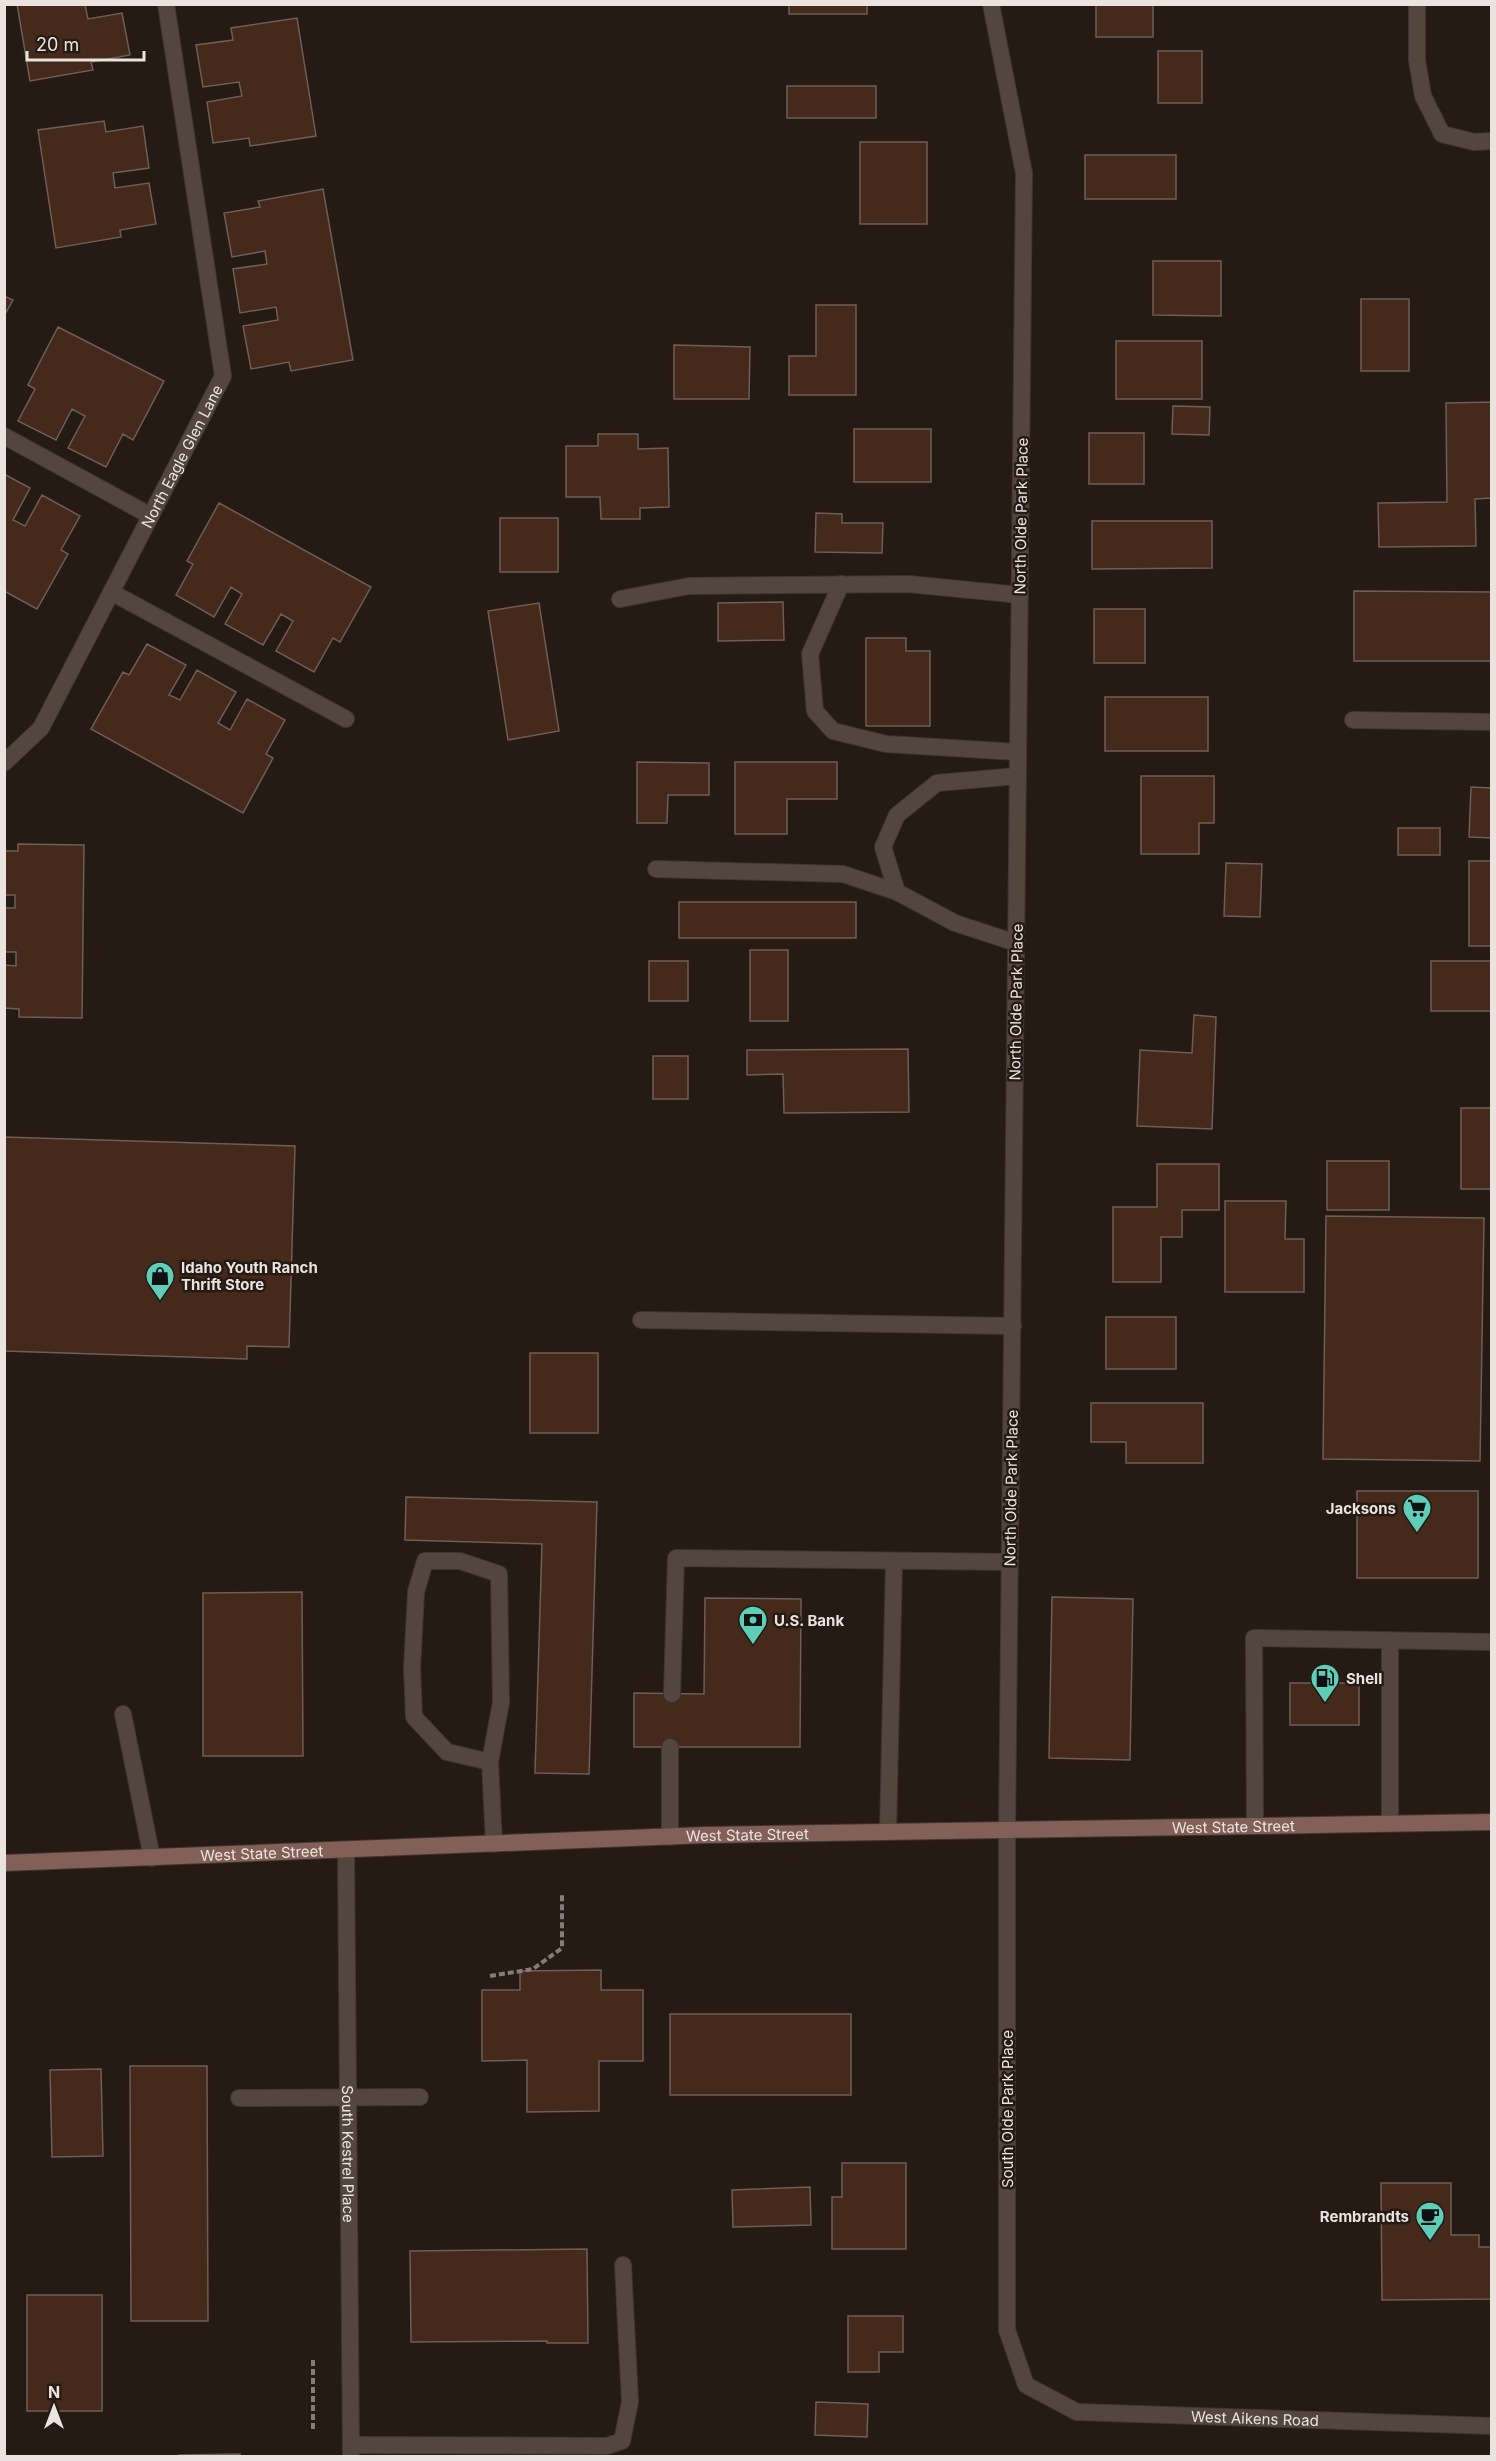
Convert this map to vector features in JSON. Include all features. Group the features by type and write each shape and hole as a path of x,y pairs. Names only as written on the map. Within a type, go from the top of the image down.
{"main road":[{"name":"West State Street","path":"4,1863 670,1837 1491,1822"}],"street":[{"name":"North Eagle Glen Lane","path":"4,763 41,728 223,376 166,4"},
{"name":"North Olde Park Place","path":"992,4 1024,173 1007,1830"},
{"path":"1418,4 1417,60 1423,96 1442,134 1474,142 1491,141"},
{"path":"4,436 151,516"},
{"path":"620,598 688,586 841,584 908,584 1020,595"},
{"path":"841,584 810,654 816,711 832,731 886,744 1018,752"},
{"path":"111,592 346,719"},
{"path":"1353,720 1491,722"},
{"path":"897,892 883,847 897,815 937,783 1018,776"},
{"path":"656,869 843,873 897,892 955,923 1016,943"},
{"path":"641,1320 1013,1326"},
{"path":"672,1694 676,1558 1010,1562"},
{"path":"490,1762 447,1752 414,1717 412,1668 416,1592 425,1561 460,1561 498,1574 501,1702 490,1762 494,1844"},
{"path":"888,1832 894,1562"},
{"path":"1255,1826 1254,1638 1491,1642"},
{"path":"1390,1640 1390,1823"},
{"path":"123,1714 152,1858"},
{"path":"670,1747 670,1837"},
{"name":"South Olde Park Place","path":"1007,1830 1007,2330 1026,2385"},
{"name":"South Kestrel Place","path":"346,1851 351,2451"},
{"path":"239,2098 420,2097"},
{"path":"351,2451 607,2446 622,2441 630,2402 623,2265"},
{"name":"West Aikens Road","path":"1026,2385 1077,2412 1491,2426"}],"path":[{"path":"490,1976 533,1969 562,1948 562,1894"},
{"path":"313,2360 313,2430"}],"building":[{"path":"17,4 88,4 85,5 88,19 122,13 130,55 91,62 93,70 30,81"},
{"path":"789,4 867,4 867,14 789,14"},
{"path":"1096,4 1153,4 1153,37 1096,37"},
{"path":"297,18 316,136 250,146 249,138 213,143 207,102 242,96 239,82 203,87 196,45 233,40 231,28"},
{"path":"1158,51 1202,51 1202,103 1158,103"},
{"path":"787,86 876,86 876,118 787,118"},
{"path":"104,121 106,132 143,126 149,168 113,173 115,188 149,183 156,224 120,230 121,237 56,248 38,130"},
{"path":"860,142 927,142 927,224 860,224"},
{"path":"1085,155 1176,155 1176,199 1085,199"},
{"path":"323,189 353,360 291,371 289,362 251,369 243,326 278,320 276,307 240,313 233,269 267,264 265,251 232,257 224,213 260,207 258,201"},
{"path":"1153,261 1221,261 1221,316 1153,315"},
{"path":"4,296 13,300 4,316"},
{"path":"1361,299 1409,299 1409,371 1361,371"},
{"path":"816,305 856,305 856,395 789,395 789,356 816,356"},
{"path":"58,327 164,381 133,440 123,434 106,467 68,448 85,416 72,409 56,440 18,421 35,389 28,385"},
{"path":"1116,341 1202,341 1202,399 1116,399"},
{"path":"674,345 750,347 749,399 674,399"},
{"path":"1492,402 1492,498 1475,499 1476,546 1379,547 1378,503 1447,502 1446,403"},
{"path":"1173,406 1210,407 1209,435 1172,434"},
{"path":"854,429 931,429 931,482 854,482"},
{"path":"1089,433 1144,433 1144,484 1089,484"},
{"path":"598,434 638,434 638,449 668,448 669,507 640,508 640,519 601,519 600,497 566,497 566,446 598,446"},
{"path":"4,474 30,488 13,520 25,526 42,495 80,516 61,550 68,554 37,609 4,591"},
{"path":"219,503 371,587 340,642 333,638 314,672 276,651 293,621 281,614 263,645 225,624 242,594 231,587 214,617 176,595 193,564 187,561"},
{"path":"816,513 842,514 842,523 883,523 882,553 815,552"},
{"path":"500,518 558,518 558,572 500,572"},
{"path":"1092,521 1212,521 1212,568 1092,569"},
{"path":"1354,591 1492,592 1492,661 1354,661"},
{"path":"783,602 784,640 718,641 718,603"},
{"path":"539,603 559,731 508,740 488,611"},
{"path":"1094,609 1145,609 1145,663 1094,663"},
{"path":"866,638 906,638 906,651 930,651 930,726 866,726"},
{"path":"147,644 186,665 169,695 180,700 197,670 236,692 218,723 230,730 247,699 285,720 266,754 273,758 243,813 91,729 123,672 129,675"},
{"path":"1105,697 1208,697 1208,751 1105,751"},
{"path":"637,762 709,763 709,795 668,795 667,823 637,823"},
{"path":"735,762 837,762 837,799 787,799 787,834 735,834"},
{"path":"1141,776 1214,776 1214,823 1199,823 1199,854 1141,854"},
{"path":"1471,787 1492,788 1492,838 1469,837"},
{"path":"1398,828 1440,828 1440,855 1398,855"},
{"path":"18,844 84,845 82,1018 19,1017 19,1009 4,1008 4,965 16,966 16,952 4,952 4,908 15,908 15,895 4,895 4,851 18,851"},
{"path":"1469,861 1492,861 1492,946 1469,946"},
{"path":"1226,863 1262,864 1260,917 1224,916"},
{"path":"679,902 856,902 856,938 679,938"},
{"path":"750,950 788,950 788,1021 750,1021"},
{"path":"649,961 688,961 688,1001 649,1001"},
{"path":"1431,961 1492,961 1492,1011 1431,1011"},
{"path":"1194,1015 1216,1017 1212,1129 1137,1126 1140,1050 1192,1053"},
{"path":"908,1049 909,1112 784,1113 783,1074 747,1075 747,1050"},
{"path":"653,1056 688,1056 688,1099 653,1099"},
{"path":"1461,1108 1492,1108 1492,1189 1461,1189"},
{"path":"4,1137 295,1146 289,1347 247,1346 247,1359 4,1351"},
{"path":"1327,1161 1389,1161 1389,1210 1327,1210"},
{"path":"1157,1164 1219,1164 1219,1210 1182,1210 1182,1237 1161,1237 1161,1282 1113,1282 1113,1207 1157,1207"},
{"path":"1225,1201 1286,1201 1285,1239 1304,1239 1304,1292 1225,1292"},
{"path":"1326,1216 1484,1218 1480,1461 1323,1459"},
{"path":"1106,1317 1176,1317 1176,1369 1106,1369"},
{"path":"530,1353 598,1353 598,1433 530,1433"},
{"path":"1091,1403 1203,1403 1203,1463 1126,1463 1126,1442 1091,1442"},
{"name":"Jacksons","path":"1357,1491 1478,1491 1478,1578 1357,1578"},
{"path":"406,1497 597,1502 589,1774 535,1773 542,1544 405,1540"},
{"path":"302,1592 303,1756 203,1756 203,1593"},
{"path":"1052,1597 1133,1599 1130,1760 1049,1758"},
{"name":"U.S. Bank","path":"705,1598 801,1599 800,1747 634,1747 634,1693 704,1694"},
{"name":"Shell","path":"1290,1683 1359,1683 1359,1725 1290,1725"},
{"path":"601,1970 601,1990 643,1990 643,2061 599,2061 599,2111 527,2112 527,2060 482,2061 482,1990 520,1990 520,1971"},
{"path":"670,2014 851,2014 851,2095 670,2095"},
{"path":"130,2066 207,2066 208,2321 131,2321"},
{"path":"101,2069 103,2156 52,2157 50,2070"},
{"path":"842,2163 906,2163 906,2249 832,2249 832,2197 842,2197"},
{"name":"Rembrandts","path":"1381,2183 1451,2183 1451,2235 1479,2235 1479,2247 1492,2247 1492,2299 1382,2300"},
{"path":"810,2187 811,2225 733,2227 732,2190"},
{"path":"587,2249 588,2343 411,2342 410,2251"},
{"path":"27,2295 102,2295 102,2411 27,2411"},
{"path":"848,2316 903,2316 903,2352 879,2352 879,2372 848,2372"},
{"path":"816,2402 868,2404 867,2437 815,2435"},
{"path":"240,2454 240,2456 179,2456 179,2455"}],"place":[{"name":"Idaho Youth Ranch Thrift Store","path":"160,1302"},
{"name":"Jacksons","path":"1417,1534"},
{"name":"U.S. Bank","path":"753,1646"},
{"name":"Shell","path":"1325,1704"},
{"name":"Rembrandts","path":"1430,2242"}]}
